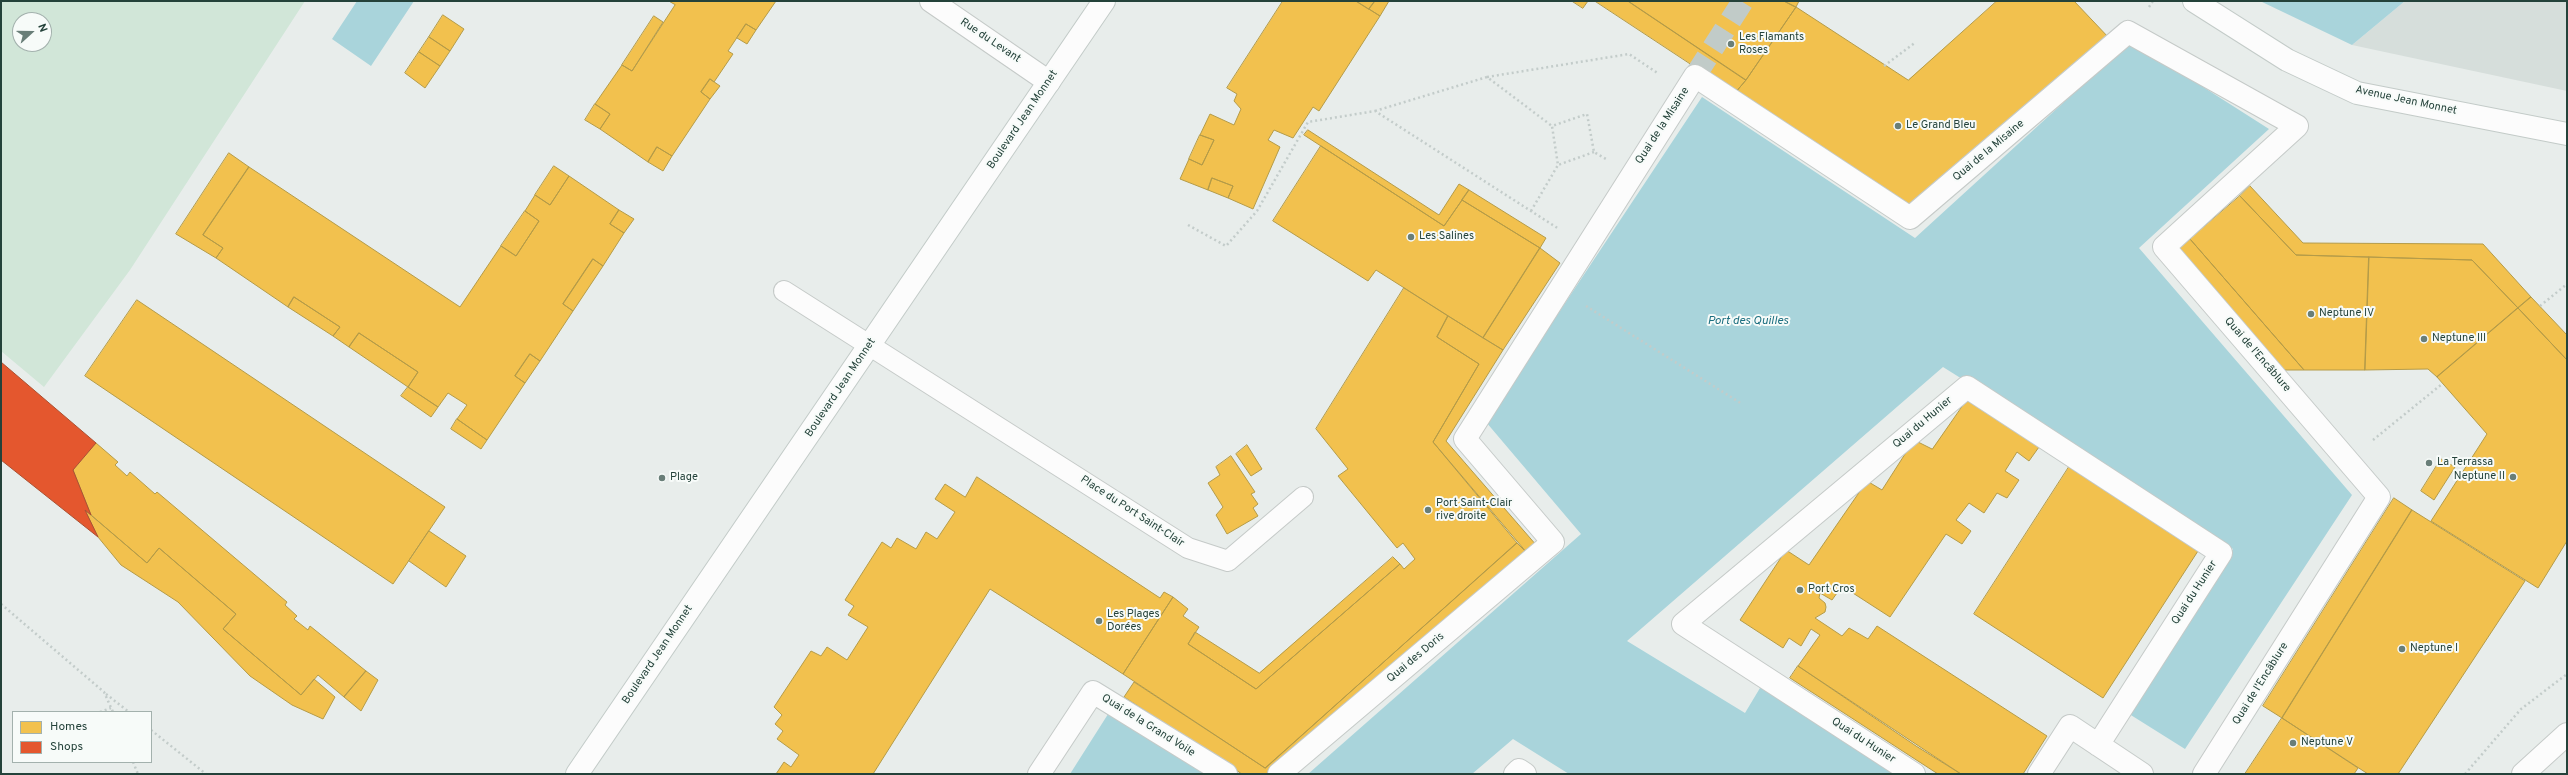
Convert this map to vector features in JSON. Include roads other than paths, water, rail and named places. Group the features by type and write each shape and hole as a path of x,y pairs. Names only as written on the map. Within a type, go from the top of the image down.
{"street":[{"name":"Rue du Levant","path":"931,1 1049,82"},
{"name":"Boulevard Jean Monnet","path":"577,774 1104,1"},
{"name":"Avenue Jean Monnet","path":"2194,1 2286,60 2357,93 2567,134"},
{"name":"Quai de la Misaine","path":"1553,542 1464,439 1695,76 1910,218 2128,32"},
{"name":"Quai de l'Encâblure","path":"2128,32 2296,126 2164,247 2379,497 2204,774"},
{"name":"Quai du Hunier","path":"1914,774 1683,624 1967,387 2221,552 2098,745"},
{"name":"Quai des Doris","path":"1279,774 1553,542"},
{"name":"Quai de la Grand Voile","path":"1039,774 1093,692 1226,774"},
{"path":"2039,774 2070,726 2142,774"},
{"path":"2524,774 2567,734"},
{"path":"1515,774 1519,770 1525,774"}],"lane":[{"path":"784,291 870,346"},
{"name":"Place du Port Saint-Clair","path":"870,346 1188,548 1228,561 1304,497"}],"water":[{"path":"357,1 414,1 371,66 332,39"},
{"path":"2260,1 2405,1 2352,45"},
{"name":"Port des Quilles","path":"2131,41 2269,129 2139,248 2352,495 2185,749 2126,712 2233,549 1943,367 1627,641 1745,713 1763,683 1906,774 1569,774 1513,739 1472,774 1308,774 1581,534 1486,422 1702,97 1915,238"},
{"path":"1110,711 1211,774 1070,774"}],"tunnel":[{"path":"1695,76 1743,1"}],"place":[{"name":"Les Flamants Roses","path":"1731,44"},
{"name":"Le Grand Bleu","path":"1898,126"},
{"name":"Les Salines","path":"1411,237"},
{"name":"Neptune IV","path":"2311,314"},
{"name":"Neptune III","path":"2424,339"},
{"name":"La Terrassa","path":"2429,463"},
{"name":"Neptune II","path":"2513,477"},
{"name":"Plage","path":"662,478"},
{"name":"Port Saint-Clair rive droite","path":"1428,510"},
{"name":"Port Cros","path":"1800,590"},
{"name":"Les Plages Dorées","path":"1099,621"},
{"name":"Neptune I","path":"2402,649"},
{"name":"Neptune V","path":"2293,743"}]}
